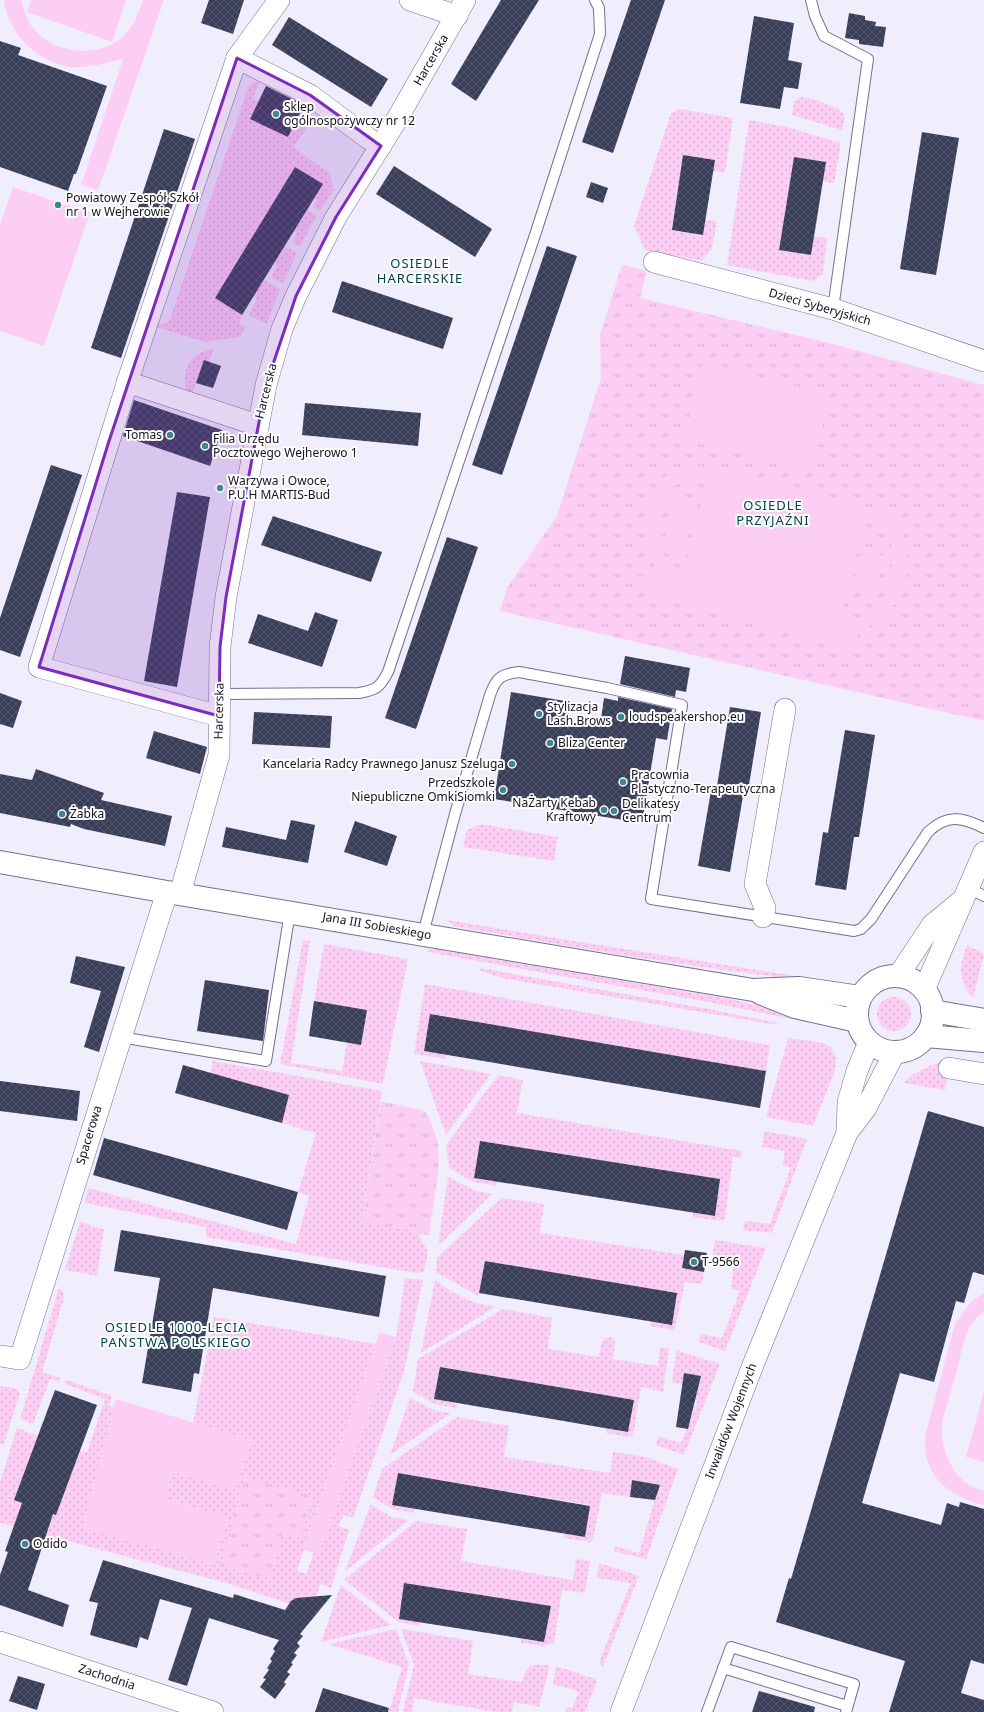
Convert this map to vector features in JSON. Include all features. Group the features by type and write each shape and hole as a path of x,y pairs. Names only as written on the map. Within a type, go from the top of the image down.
{"street":[{"path":"219,716 38,667 127,382 237,58 279,0"},
{"path":"410,0 461,8"},
{"name":"Harcerska","path":"173,893 219,755 220,647 226,597 257,426 266,385 282,329 296,296 336,217 381,146 461,8"},
{"path":"237,58 310,95 369,139 381,146"},
{"name":"Dzieci Syberyjskich","path":"654,262 833,309 984,361"},
{"path":"127,382 257,426"},
{"path":"763,917 765,908 755,884 785,708"},
{"path":"924,990 973,894 984,852"},
{"name":"Jana III Sobieskiego","path":"0,862 173,893 753,990 799,988 860,997"},
{"name":"Spacerowa","path":"0,1356 20,1359 120,1036 173,893"},
{"path":"898,976 932,925 973,894"},
{"path":"898,976 908,978 917,983 924,990 930,1000 932,1011 931,1024 926,1036 918,1045 907,1050 895,1052 886,1051 869,1042 861,1032 857,1020 857,1008 860,997 870,986 883,978 898,976"},
{"name":"Jana III Sobieskiego","path":"753,990 795,1007 857,1020"},
{"path":"932,1011 984,1020"},
{"path":"926,1036 984,1041"},
{"name":"Inwalidów Wojennych","path":"847,1133 848,1102 857,1071 869,1042"},
{"name":"Inwalidów Wojennych","path":"621,1712 748,1377 847,1133 866,1108 895,1052"},
{"path":"949,1068 984,1074"},
{"name":"Zachodnia","path":"0,1642 213,1712"}],"lane":[{"path":"220,694 359,693 372,691 381,684 388,672 535,235 600,34 599,8 595,0"},
{"path":"811,0 814,16 824,36 868,59 833,309"},
{"path":"423,934 455,814 490,695 495,682 506,674 519,672 607,688 682,705 651,899 854,931 861,929 871,919 928,832 937,824 949,819 963,820 984,828"},
{"path":"120,1036 266,1060 290,912"},
{"path":"707,1712 723,1668 731,1647 854,1684 846,1709 723,1668"}],"highlighted area":[{"path":"237,58 310,95 381,146 336,217 296,296 266,385 226,597 220,647 219,716 39,667 109,441"}],"green space":[{"path":"4,0 21,0 31,25 42,37 67,49 81,51 94,50 119,40 134,23 143,0 164,0 98,190 81,185 123,59 85,67 71,67 47,59 36,53 18,35 11,24"},
{"path":"31,0 126,0 112,42 27,12"},
{"path":"256,81 260,83 252,98 258,102 250,119 288,137 302,109 315,117 293,147 329,173 334,189 320,211 313,207 317,200 314,198 295,168 215,298 242,315 239,324 246,327 240,337 205,342 153,326 169,322 247,91 250,84"},
{"path":"800,97 818,101 838,109 845,117 842,130 792,115 794,102"},
{"path":"680,109 733,118 725,173 713,171 683,156 672,230 703,235 705,220 717,221 712,249 702,261 645,250 634,226 671,113"},
{"path":"749,120 787,127 841,143 834,183 822,181 825,162 794,157 779,250 811,255 814,237 827,238 823,274 813,281 727,265"},
{"path":"13,187 90,213 44,346 0,331 0,225"},
{"path":"307,210 317,215 300,247 292,243 297,233 294,231"},
{"path":"285,247 297,253 283,283 271,278 277,265 274,264"},
{"path":"622,265 647,271 640,298 825,342 984,385 984,721 500,611 507,588 557,516 601,378 600,335"},
{"path":"264,280 280,289 267,324 249,315 257,298 254,296"},
{"path":"214,349 209,362 204,361 192,394 187,392 185,376 189,363 198,354"},
{"path":"704,363 830,395 811,472 685,440"},
{"path":"689,466 710,467 879,510 895,520 901,528 904,538 906,569 905,580 901,590 890,609 872,625 848,631 858,633 854,649 636,590 639,575 666,581 653,563 649,553 646,533 648,512 651,501 659,484 665,477 678,468","holes":["695,478 708,478 682,580 671,569 661,549 659,529 661,510 675,485","866,517 878,521 885,527 892,547 892,570 886,591 882,599 872,610 856,619 840,620"]},
{"path":"674,503 695,508 685,549 664,544"},
{"path":"863,551 884,556 873,597 852,591"},
{"path":"481,824 558,837 554,861 463,847 467,830"},
{"path":"447,920 813,979 814,981 724,970 589,949 454,926"},
{"path":"303,940 310,941 291,1063 342,1071 347,1042 361,1044 367,1010 314,1001 324,944 408,959 383,1084 280,1064"},
{"path":"967,945 984,954 973,998 968,992 961,973 962,959"},
{"path":"434,949 730,999 808,1018 807,1022 703,1001 427,952"},
{"path":"480,968 709,1009 777,1023 777,1025 502,978 479,970"},
{"path":"425,984 770,1045 766,1071 430,1015 424,1051 447,1055 446,1059 414,1054"},
{"path":"891,997 897,997 901,998 908,1004 911,1014 910,1021 904,1028 897,1031 891,1031 887,1030 880,1024 877,1017 877,1011 878,1007 884,1000"},
{"path":"788,1038 824,1043 831,1047 836,1058 835,1071 813,1126 766,1117"},
{"path":"950,1060 945,1090 904,1083 913,1075 925,1068"},
{"path":"213,1061 382,1091 362,1222 409,1229 418,1234 428,1252 424,1272 416,1273 206,1237 206,1227 85,1203 88,1188 296,1244 309,1196 298,1192 316,1133 282,1123 289,1095 210,1073"},
{"path":"420,1061 491,1074 446,1135"},
{"path":"498,1075 523,1080 517,1113 742,1151 741,1158 733,1157 725,1219 720,1221 693,1217 693,1213 715,1216 720,1179 480,1141 474,1178 497,1182 497,1186 473,1182 449,1168 446,1145"},
{"path":"381,1101 425,1111 435,1132 439,1155 436,1190 429,1235 418,1234 409,1229 362,1223"},
{"path":"764,1131 807,1139 772,1233 743,1230 745,1221 770,1224 791,1167 782,1165 785,1151 762,1147"},
{"path":"448,1177 476,1191 492,1194 438,1246"},
{"path":"502,1198 544,1204 540,1233 684,1255 682,1268 704,1272 702,1284 685,1282 675,1328 673,1330 650,1326 651,1322 672,1325 677,1293 485,1261 478,1296 436,1272 437,1257"},
{"path":"80,1222 90,1224 89,1226 104,1229 97,1276 65,1270"},
{"path":"715,1240 766,1248 725,1351 699,1342 700,1334 722,1338 740,1290 731,1289 734,1263 712,1260"},
{"path":"405,1278 423,1280 404,1372 353,1518 343,1515 339,1526 349,1530 331,1588 320,1584 314,1604 290,1604 226,1583 0,1523 0,1482 17,1428 38,1436 14,1500 56,1515 80,1451 87,1452 105,1399 65,1384 66,1380 112,1396 109,1406 114,1408 83,1528 214,1564 228,1517 165,1499 172,1472 236,1489 251,1440 193,1423 214,1317 376,1344 303,1549 304,1550 297,1570 306,1574 314,1553 319,1554 396,1337"},
{"path":"435,1280 452,1292 473,1302 495,1307 421,1353"},
{"path":"59,1288 63,1291 64,1298 42,1372 60,1378 59,1382 50,1379 33,1424 20,1419"},
{"path":"984,1293 984,1312 972,1323 965,1338 946,1407 942,1427 942,1437 947,1458 958,1475 974,1488 984,1491 984,1505 959,1496 940,1482 933,1473 928,1462 925,1450 925,1436 955,1324 971,1302"},
{"path":"503,1309 552,1318 548,1349 599,1357 603,1340 606,1338 613,1338 615,1343 613,1359 658,1366 660,1347 669,1348 663,1392 641,1387 632,1436 628,1437 606,1433 607,1429 628,1432 634,1401 440,1367 435,1399 457,1404 457,1408 434,1404 413,1391 418,1359"},
{"path":"380,1332 396,1337 319,1555 303,1549"},
{"path":"676,1350 720,1364 684,1455 656,1445 658,1437 681,1443 698,1400 695,1400 701,1376 684,1373 682,1384 672,1383"},
{"path":"0,1386 15,1388 20,1393 4,1444 0,1444"},
{"path":"984,1392 984,1462 966,1457"},
{"path":"410,1398 436,1411 451,1413 390,1455"},
{"path":"116,1399 251,1440 236,1490 172,1472 165,1499 228,1517 214,1564 82,1528"},
{"path":"457,1417 509,1426 504,1457 610,1473 613,1452 646,1457 678,1469 646,1559 614,1551 615,1546 639,1553 659,1485 633,1480 630,1497 602,1493 593,1540 590,1542 564,1538 564,1534 585,1537 590,1505 398,1473 392,1505 414,1509 414,1513 392,1509 373,1497 382,1469"},
{"path":"245,1477 313,1496 301,1539 283,1534 270,1579 220,1566"},
{"path":"371,1504 391,1517 409,1520 345,1571"},
{"path":"416,1521 467,1529 461,1561 573,1580 576,1559 590,1561 585,1593 562,1590 554,1643 543,1646 521,1643 521,1639 544,1642 551,1606 405,1583 421,1622 420,1626 399,1622 344,1580"},
{"path":"599,1563 639,1576 603,1667 599,1662 631,1583 597,1578"},
{"path":"341,1585 391,1625 321,1642"},
{"path":"396,1629 409,1664 398,1712 389,1712 402,1667 328,1644"},
{"path":"401,1629 473,1641 468,1674 522,1682 526,1671 531,1666 550,1665 539,1707 514,1702 512,1712 497,1712 414,1698 412,1712 403,1712 414,1665"},
{"path":"556,1666 595,1679 597,1682 585,1712 565,1712 568,1707 572,1708 579,1692 553,1685"}],"building":[{"path":"209,0 244,0 233,34 201,23"},
{"path":"501,0 539,0 476,101 451,84"},
{"path":"631,0 665,0 613,153 582,142"},
{"path":"849,13 865,16 865,20 876,22 875,26 886,27 883,47 859,44 859,40 845,38"},
{"path":"754,16 794,23 788,60 802,63 798,89 784,87 780,109 740,103"},
{"path":"289,17 388,79 371,107 272,45"},
{"path":"0,41 21,48 18,55 107,86 76,174 74,174 68,191 0,167"},
{"name":"Sklep ogólnospożywczy nr 12","path":"266,86 304,105 288,137 250,119"},
{"path":"164,129 195,139 121,358 91,348"},
{"path":"922,132 959,138 936,275 900,269"},
{"path":"683,155 715,160 703,235 672,230"},
{"path":"794,157 826,162 811,255 779,250"},
{"path":"394,166 492,229 475,257 376,194"},
{"path":"295,167 323,184 242,315 215,298"},
{"path":"591,182 608,188 603,203 586,197"},
{"path":"547,246 577,256 502,475 472,465"},
{"path":"342,281 453,318 443,349 332,312"},
{"path":"204,360 221,366 213,388 196,383"},
{"path":"134,400 222,430 210,466 123,436"},
{"path":"305,403 421,413 418,446 302,435"},
{"path":"51,465 82,475 20,657 0,650 0,618"},
{"path":"177,492 210,497 177,687 144,681"},
{"path":"273,516 382,552 371,582 261,545"},
{"path":"447,537 478,547 416,729 385,718"},
{"path":"315,612 338,620 322,667 248,643 258,614 308,631"},
{"path":"625,656 690,668 686,692 676,690 675,697 620,684"},
{"name":"Bliza Center","path":"511,692 571,702 568,721 600,726 604,698 618,701 618,697 672,709 667,740 656,738 642,823 494,799"},
{"path":"0,693 22,701 13,728 0,724"},
{"path":"730,707 761,712 747,797 743,796 730,872 698,866 711,791 716,792"},
{"path":"254,712 332,716 330,748 252,744"},
{"path":"845,730 875,735 859,837 854,837 846,890 815,885 823,832 828,833"},
{"path":"154,731 207,747 200,774 146,758"},
{"path":"36,769 104,793 101,800 172,816 165,846 84,829 71,824 70,827 0,813 0,774 32,780"},
{"path":"291,820 315,825 308,863 222,847 226,827 286,840"},
{"path":"355,821 397,836 387,866 344,852"},
{"path":"76,956 125,967 99,1052 84,1047 101,991 70,983"},
{"path":"205,980 269,990 263,1041 197,1031"},
{"path":"314,1001 367,1010 361,1045 309,1036"},
{"path":"430,1014 766,1071 760,1108 424,1051"},
{"path":"183,1065 289,1095 282,1123 175,1093"},
{"path":"0,1081 80,1091 77,1121 0,1111"},
{"path":"928,1111 984,1127 984,1275 973,1272 964,1303 956,1301 934,1382 900,1373 862,1503 941,1525 947,1503 959,1507 960,1502 984,1509 984,1664 971,1660 961,1693 984,1700 984,1712 889,1712 905,1661 776,1622 789,1578 791,1579"},
{"path":"104,1138 298,1192 287,1230 93,1175"},
{"path":"480,1141 720,1179 715,1216 474,1178"},
{"path":"121,1230 386,1276 379,1317 213,1288 199,1374 194,1373 191,1392 142,1383 160,1278 114,1271"},
{"name":"T-9566","path":"685,1250 707,1253 704,1272 682,1268"},
{"path":"485,1261 677,1293 672,1325 479,1293"},
{"path":"440,1367 634,1400 628,1432 434,1399"},
{"path":"684,1373 701,1376 688,1429 676,1427"},
{"path":"55,1390 97,1405 56,1515 53,1514 28,1590 69,1605 63,1627 0,1605 0,1575 8,1552 5,1551 22,1503 14,1500"},
{"path":"398,1473 590,1506 585,1537 392,1505"},
{"path":"632,1480 660,1485 655,1500 630,1497"},
{"path":"103,1560 233,1598 234,1594 285,1610 291,1601 296,1598 332,1595 300,1634 303,1636 297,1643 300,1646 294,1653 297,1655 287,1672 290,1674 284,1682 286,1684 275,1699 260,1687 266,1679 263,1678 269,1670 267,1668 272,1661 270,1659 275,1651 273,1649 279,1640 209,1618 187,1686 168,1680 192,1608 160,1599 148,1640 140,1637 137,1648 90,1635 98,1603 89,1601"},
{"path":"404,1583 551,1606 544,1642 399,1619"},
{"path":"18,1676 45,1684 37,1710 9,1701"},
{"path":"323,1688 389,1708 388,1712 315,1712"},
{"path":"759,1691 815,1707 814,1712 752,1712"}],"place":[{"name":"Sklep ogólnospożywczy nr 12","path":"276,114"},
{"name":"Powiatowy Zespół Szkół nr 1 w Wejherowie","path":"58,205"},
{"name":"Tomas","path":"170,435"},
{"name":"Filia Urzędu Pocztowego Wejherowo 1","path":"205,446"},
{"name":"Warzywa i Owoce, P.U.H MARTIS-Bud","path":"220,488"},
{"name":"Stylizacja Lash.Brows","path":"539,714"},
{"name":"loudspeakershop.eu","path":"621,717"},
{"name":"Bliza Center","path":"550,743"},
{"name":"Kancelaria Radcy Prawnego Janusz Szeluga","path":"512,764"},
{"name":"Pracownia Plastyczno-Terapeutyczna","path":"623,782"},
{"name":"Przedszkole Niepubliczne OmkiSiomki","path":"503,790"},
{"name":"NaŻarty Kebab Kraftowy","path":"604,810"},
{"name":"Delikatesy Centrum","path":"614,811"},
{"name":"Żabka","path":"62,814"},
{"name":"T-9566","path":"694,1262"},
{"name":"Odido","path":"25,1544"}],"district":[{"name":"OSIEDLE HARCERSKIE","path":"420,270"},
{"name":"OSIEDLE PRZYJAŹNI","path":"773,512"},
{"name":"OSIEDLE 1000-LECIA PAŃSTWA POLSKIEGO","path":"176,1334"}]}
